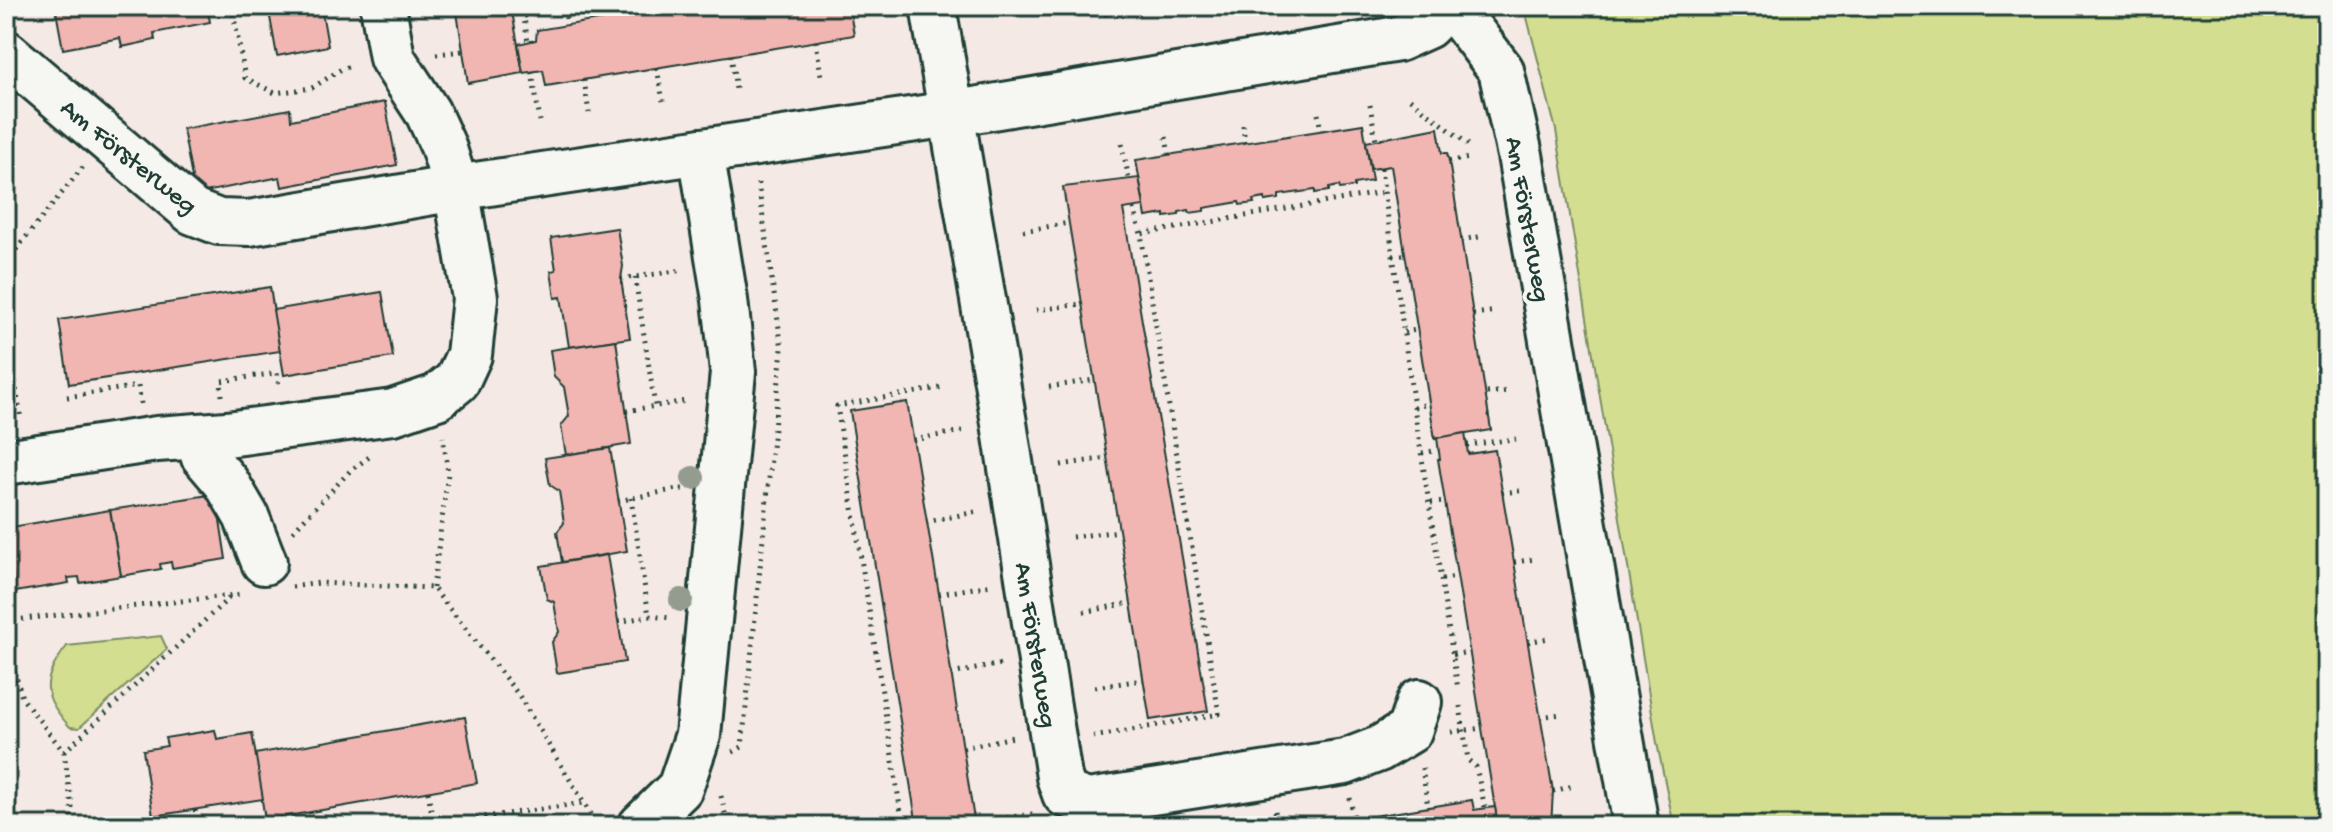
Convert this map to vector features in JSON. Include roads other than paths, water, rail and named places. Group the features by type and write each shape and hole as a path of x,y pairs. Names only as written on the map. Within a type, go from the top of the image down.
{"street":[{"path":"16,461 148,441 393,412 437,397 457,381 469,355 475,298 456,188 443,146 428,113 392,58 383,6"},
{"name":"Am Försterweg","path":"933,6 1059,777 1065,794 1088,802 1345,762 1379,749 1433,718"},
{"name":"Am Försterweg","path":"6,53 193,212 219,222 261,221 456,188 950,114 1398,39 1427,26 1450,6 1501,70 1520,155 1636,826"},
{"path":"641,826 680,788 698,735 733,372 701,151"},
{"path":"199,436 203,455 226,482 246,516 266,581"}]}
